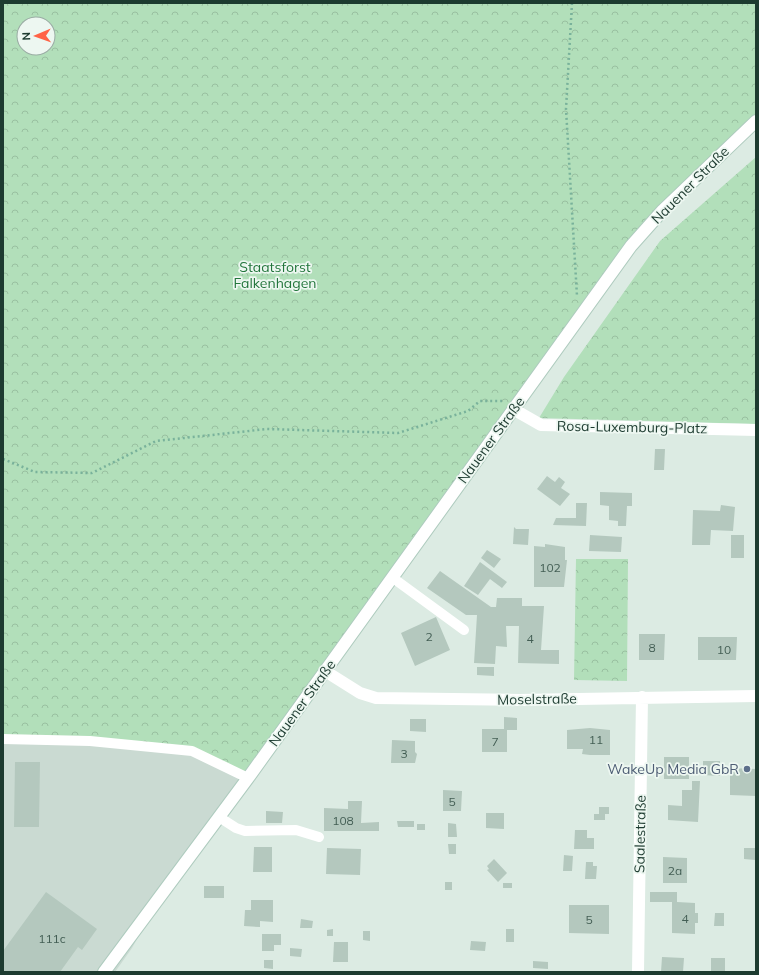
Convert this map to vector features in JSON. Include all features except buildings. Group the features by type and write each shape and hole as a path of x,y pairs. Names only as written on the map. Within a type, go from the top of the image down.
{"main road":[{"name":"Nauener Straße","path":"104,972 248,778 631,246 663,210 756,121"},
{"name":"Rosa-Luxemburg-Platz","path":"515,407 541,425 756,430"},
{"name":"Moselstraße","path":"325,671 360,693 376,698 519,700 756,696"},
{"name":"Saalestraße","path":"638,972 642,697"}],"lane":[{"path":"393,578 464,630"},
{"path":"3,739 90,741 192,751 248,778"},
{"path":"219,817 236,828 245,831 296,830 319,837"}],"path":[{"path":"572,3 566,109 577,297"},
{"path":"3,459 35,472 92,473 156,441 267,429 398,433 468,411 480,401 503,401 515,407"}],"shaded area":[{"path":"3,739 192,751 248,778 166,887 132,948 115,972 3,972"}],"green space":[{"name":"Staatsforst Falkenhagen","path":"3,3 756,3 756,121 663,210 248,778 192,751 3,739"},
{"path":"756,157 756,424 539,418 564,377 660,241"},
{"path":"576,559 628,559 627,681 574,680"}],"place":[{"name":"WakeUp Media GbR","path":"747,769"}]}
